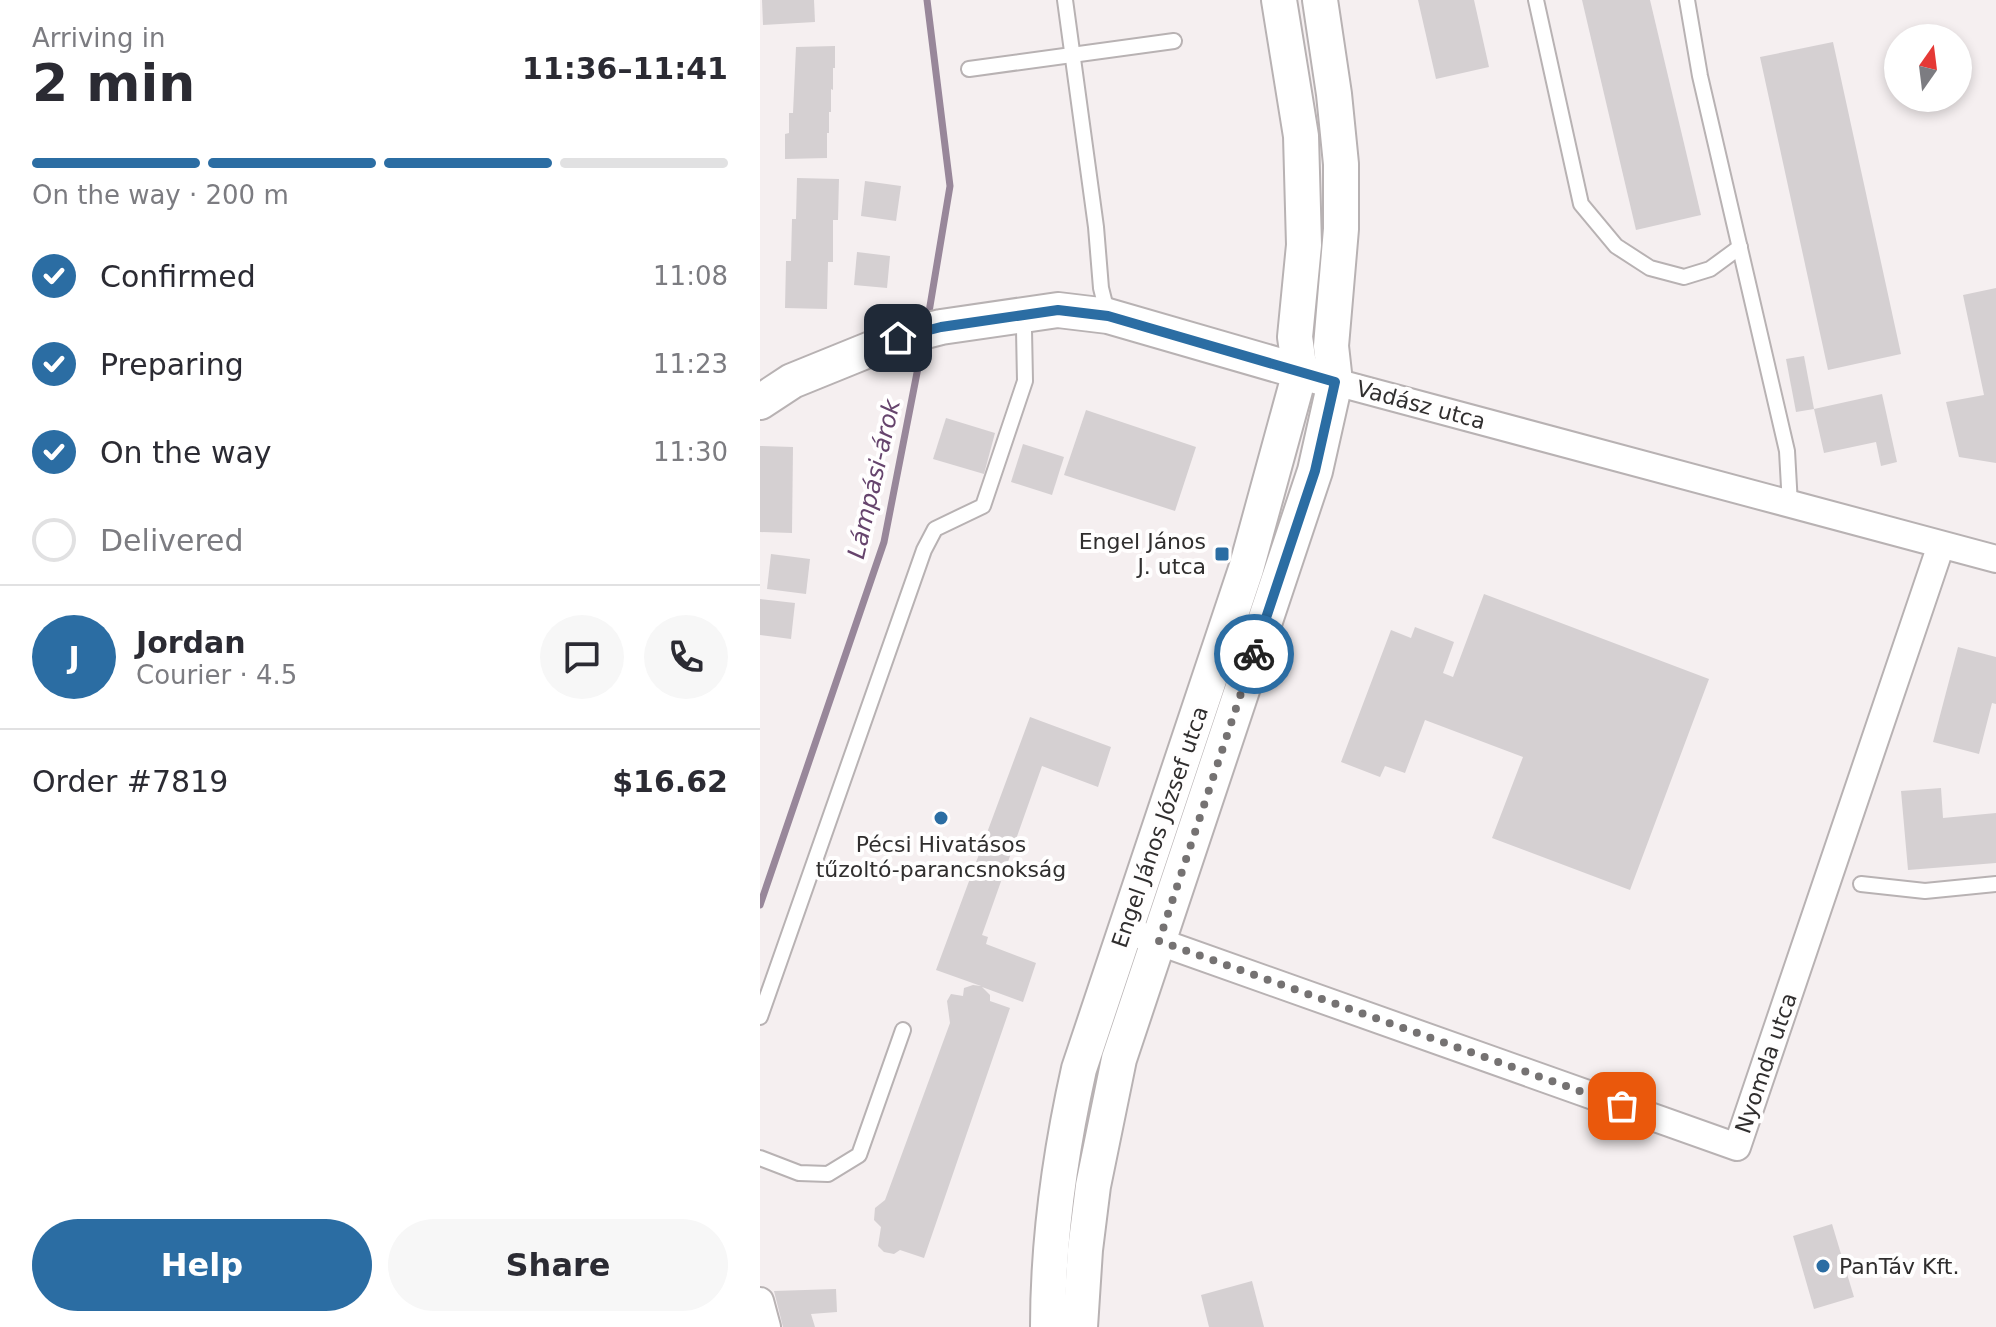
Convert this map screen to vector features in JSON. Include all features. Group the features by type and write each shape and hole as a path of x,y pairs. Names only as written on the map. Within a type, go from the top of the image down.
{"street":[{"name":"Engel János József utca","path":"1048,1327 1053,1218 1069,1114 1083,1056 1246,569 1300,372 1295,337 1304,245 1301,136 1279,0"},
{"name":"Engel János József utca","path":"1080,1327 1085,1250 1106,1118 1119,1059 1315,471 1335,382 1331,346 1341,229 1341,164 1320,0"},
{"name":"Vadász utca","path":"760,402 792,381 898,338 941,327 1058,310 1108,316 1335,382 1996,559"},
{"name":"Nyomda utca","path":"1124,930 1737,1147 1941,545"},
{"path":"760,1301 767,1327"}],"lane":[{"path":"1065,0 1096,227 1101,288 1108,316"},
{"path":"1536,0 1581,204 1616,246 1650,268 1684,277 1710,269 1740,247"},
{"path":"1687,0 1700,76 1787,451 1790,505"},
{"path":"969,69 1174,41"},
{"path":"760,1017 924,550 935,529 983,506 1025,381 1024,330 1028,314"},
{"path":"1861,884 1925,891 1996,884"},
{"path":"760,1158 799,1173 828,1174 859,1155 903,1030"}],"building":[{"path":"762,0 814,0 815,22 763,25"},
{"path":"1418,0 1474,0 1489,67 1436,79"},
{"path":"1582,0 1650,0 1701,215 1636,230"},
{"path":"1833,42 1901,354 1828,370 1760,57"},
{"path":"835,46 827,158 785,159 785,134 789,133 789,113 793,113 796,47"},
{"path":"797,178 839,179 838,220 833,220 833,262 828,262 827,309 785,308 786,261 791,261"},
{"path":"865,181 901,186 896,221 861,216"},
{"path":"857,252 890,256 887,288 854,285"},
{"path":"1996,288 1996,463 1959,457 1946,402 1984,395 1963,295"},
{"path":"1804,356 1814,409 1796,412 1786,359"},
{"path":"1882,394 1897,462 1881,466 1876,442 1824,453 1814,409"},
{"path":"1086,410 1196,447 1175,511 1064,475"},
{"path":"946,418 995,433 984,474 933,459"},
{"path":"1023,444 1064,457 1052,495 1011,482"},
{"path":"760,446 793,447 792,533 760,532"},
{"path":"771,554 810,559 806,594 767,589"},
{"path":"1484,594 1709,679 1630,890 1492,838 1523,757 1425,720 1405,773 1385,766 1380,777 1341,762 1391,630 1411,638 1415,627 1454,642 1443,673 1453,677"},
{"path":"760,599 795,603 791,639 760,635"},
{"path":"1958,647 1996,657 1996,704 1992,703 1979,754 1933,742"},
{"path":"1030,717 1111,747 1098,787 1042,766 982,935 988,937 986,944 1036,963 1023,1002 982,987 990,995 990,1001 1010,1008 924,1258 900,1250 894,1254 884,1252 878,1246 881,1227 874,1220 875,1208 885,1200 950,1023 947,1001 951,994 963,996 964,988 981,986 936,970"},
{"path":"1941,788 1943,818 1996,813 1996,863 1908,870 1901,791"},
{"name":"PanTáv Kft.","path":"1832,1224 1854,1297 1814,1309 1793,1236"},
{"path":"1252,1281 1264,1327 1209,1327 1201,1295"},
{"path":"836,1289 837,1312 811,1314 815,1327 783,1327 774,1291"}],"waterway":[{"name":"Lámpási-árok","path":"927,0 950,186 928,318"},
{"name":"Lámpási-árok","path":"760,905 884,542 923,342"}],"way so far":[{"path":"1254,654 1159,941 1622,1106"}],"place":[{"name":"Engel János J. utca","path":"1222,554"},
{"name":"Pécsi Hivatásos tűzoltó-parancsnokság","path":"941,818"},
{"name":"PanTáv Kft.","path":"1823,1266"}],"route":[{"path":"898,338 941,327 1028,314 1058,310 1079,312 1108,316 1335,382 1315,471 1254,654"}]}
